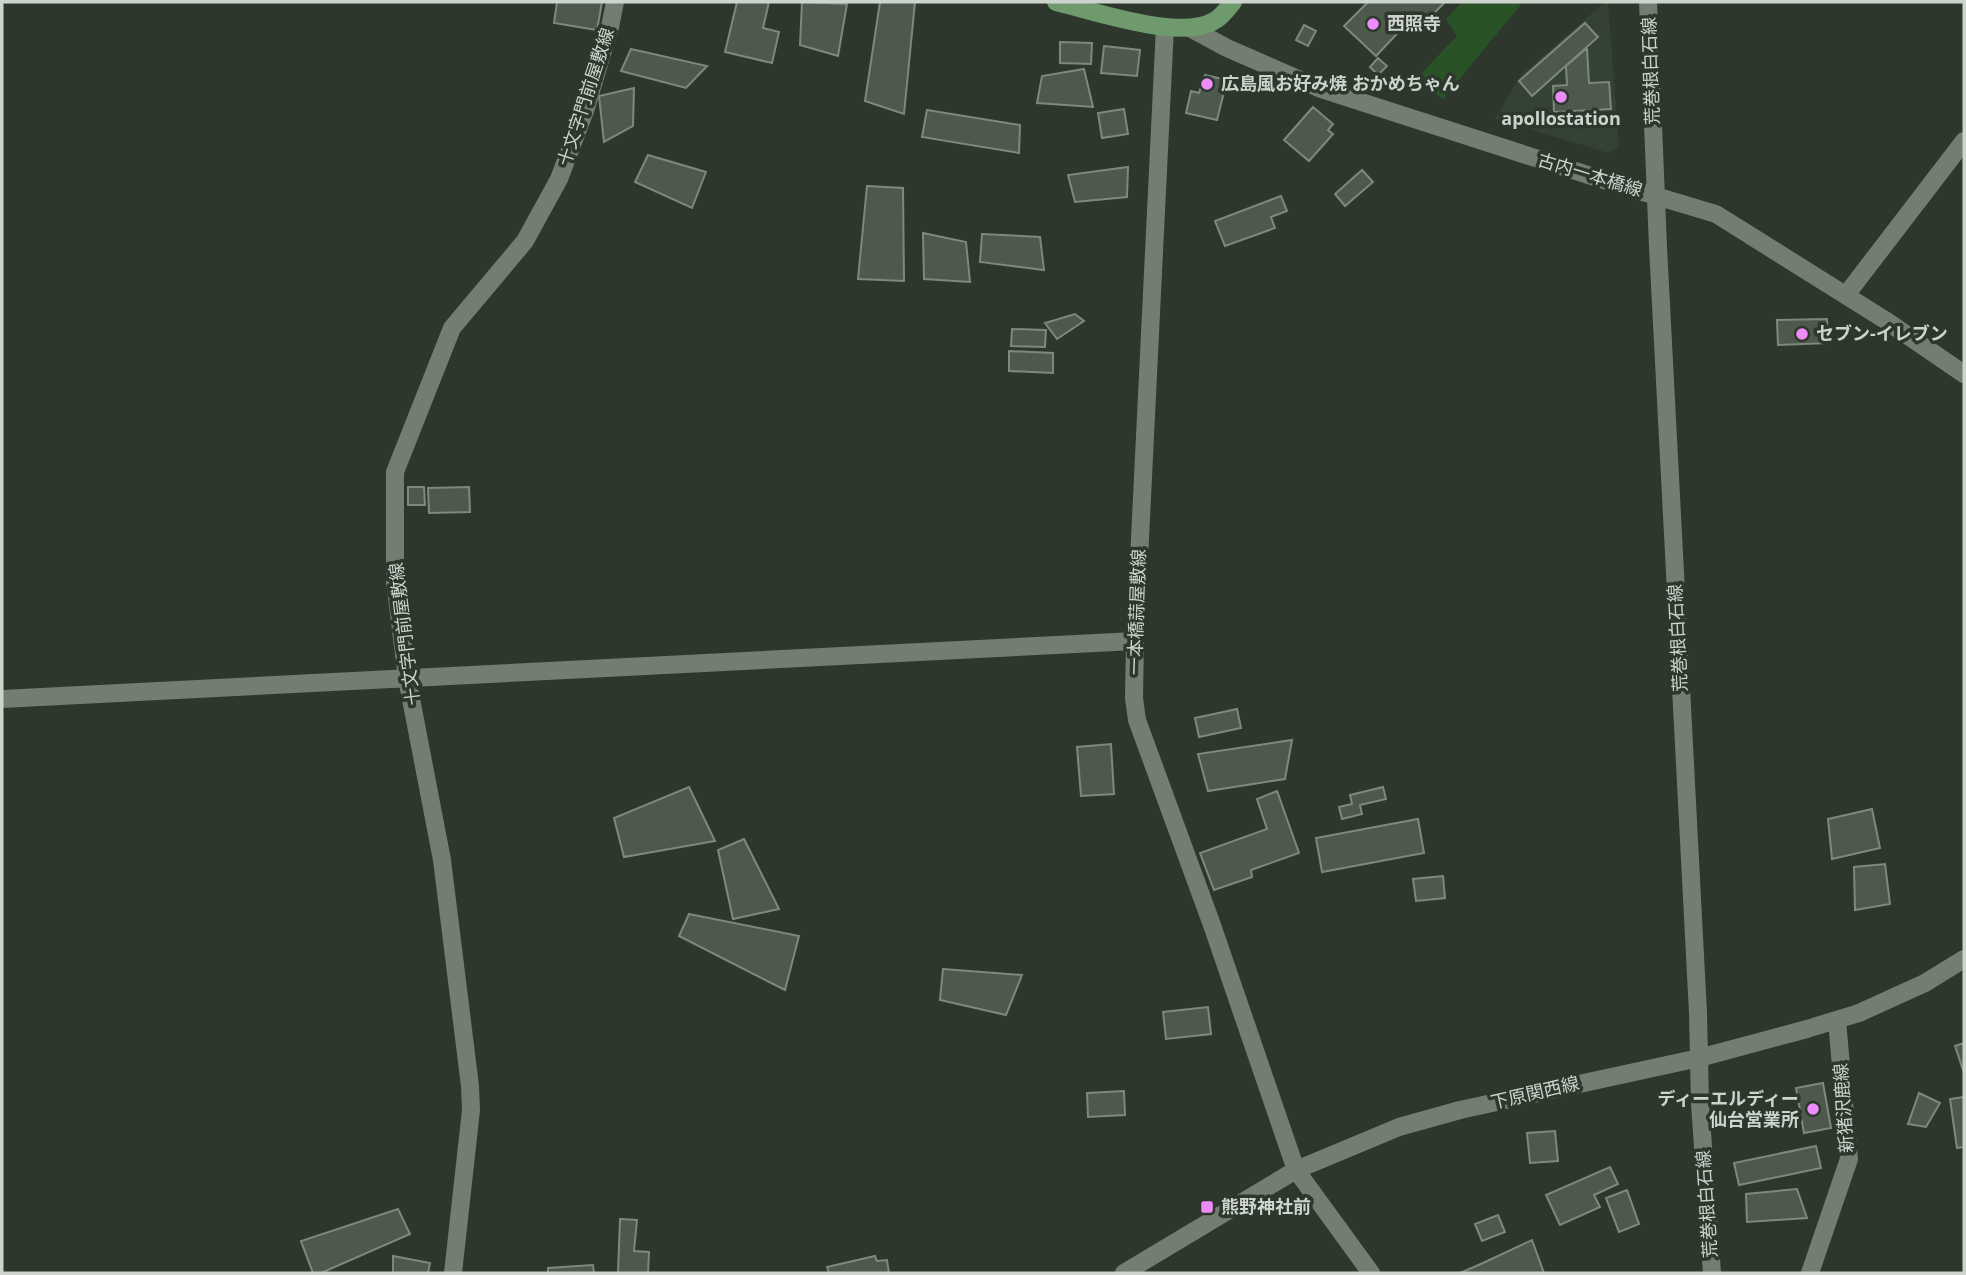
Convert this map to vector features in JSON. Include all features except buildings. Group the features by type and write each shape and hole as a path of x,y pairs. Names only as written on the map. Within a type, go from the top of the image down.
{"main road":[{"path":"1056,2 1164,27 1190,27 1215,21 1233,2"}],"street":[{"name":"十文字門前屋敷線","path":"453,1273 471,1110 470,1086 442,860 407,678 396,582 396,472 452,328 525,241 559,179 586,108 615,2"},
{"name":"荒巻根白石線","path":"1648,2 1699,1058 1712,1273"},
{"name":"一本橋蒜屋敷線","path":"1164,27 1135,641 1134,698 1137,720 1212,925 1296,1170 1371,1273"},
{"name":"古内一本橋線","path":"1190,27 1227,48 1321,89 1716,214 1846,295 1964,374"},
{"path":"1846,295 1964,141"},
{"path":"2,699 1135,641"},
{"name":"下原関西線","path":"1124,1273 1296,1170 1399,1126 1460,1110 1699,1058 1837,1020 1925,983 1964,959"},
{"name":"新猪沢鹿線","path":"1810,1273 1849,1159 1837,1020"}],"shaded area":[{"name":"apollostation","path":"1608,2 1619,146 1609,153 1495,119 1521,75"}],"green space":[{"path":"1462,2 1523,2 1443,99 1415,80 1457,36 1446,19"}],"place":[{"name":"西照寺","path":"1373,24"},
{"name":"広島風お好み焼 おかめちゃん","path":"1207,84"},
{"name":"apollostation","path":"1561,97"},
{"name":"セブン-イレブン","path":"1802,334"},
{"name":"ディーエルディー 仙台営業所","path":"1813,1109"},
{"name":"熊野神社前","path":"1207,1207"}]}
